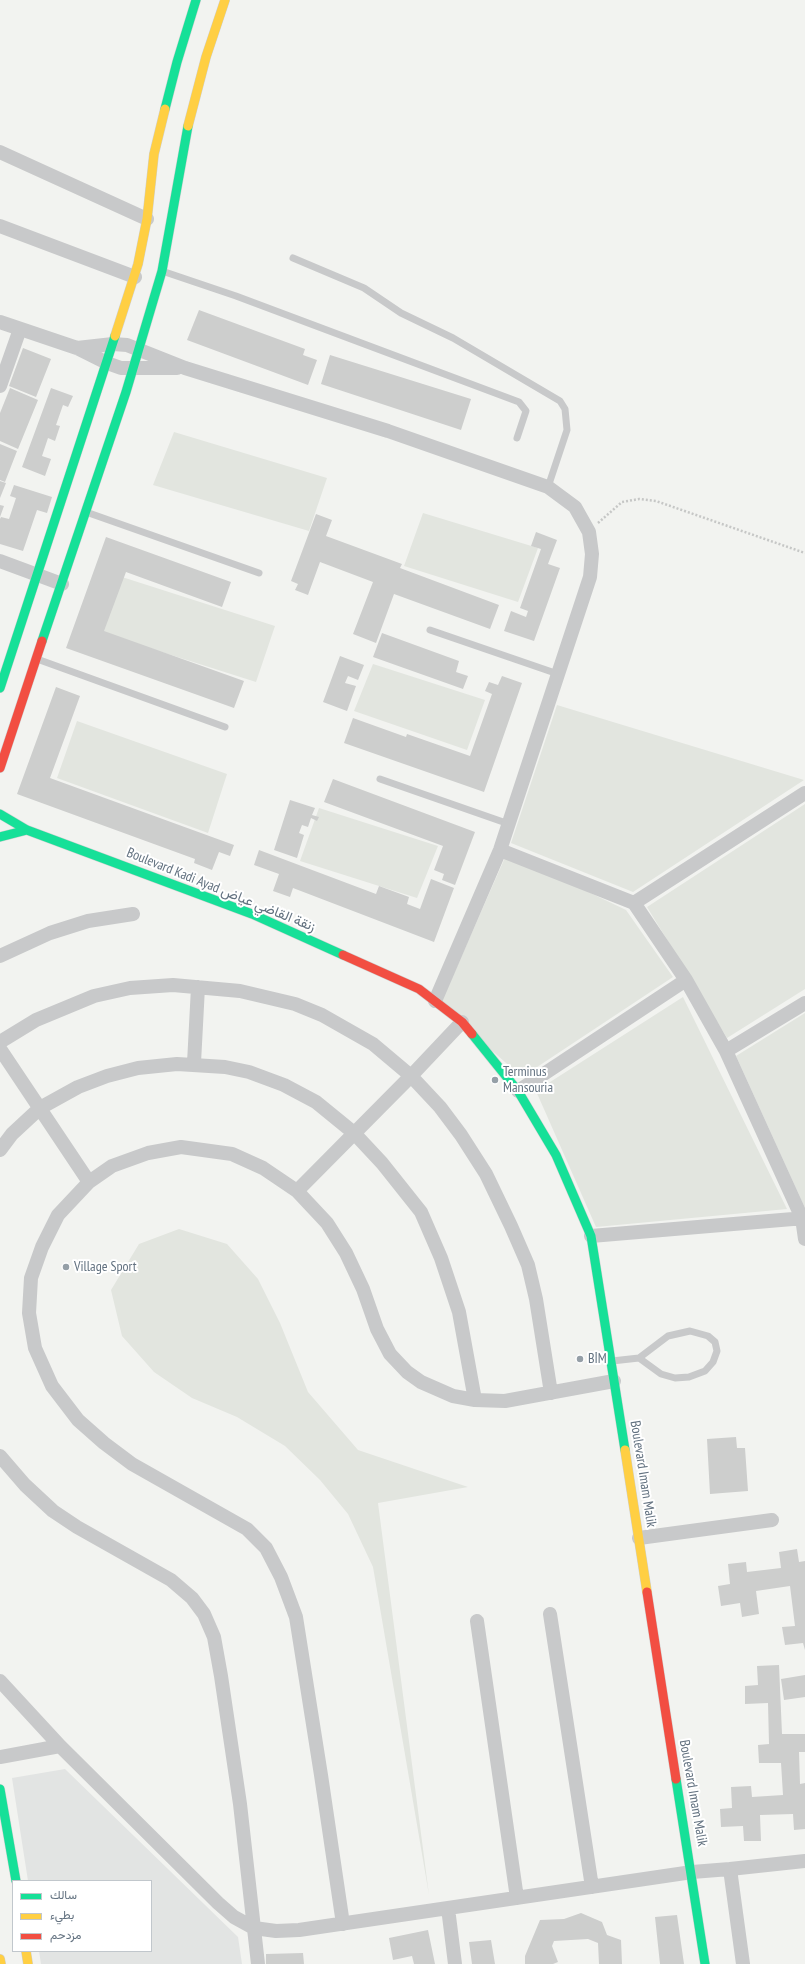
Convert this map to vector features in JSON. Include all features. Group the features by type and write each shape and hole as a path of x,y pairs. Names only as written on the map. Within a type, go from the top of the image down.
{"street":[{"path":"0,688 6,652 38,575 135,277 147,220 154,154 177,62 196,0"},
{"path":"0,768 133,368 162,271 188,122 206,57 225,0"},
{"path":"0,152 147,220"},
{"path":"0,226 135,277"},
{"path":"0,322 77,348 106,363 122,368 185,368"},
{"path":"0,386 20,329"},
{"path":"77,348 113,344 127,345 185,368 388,431 548,487 575,507 589,532 592,554 590,577 509,824 500,850 435,1001"},
{"path":"0,561 62,584"},
{"path":"634,904 805,793"},
{"name":"Boulevard Kadi Ayad زنقة القاضي عياض","path":"0,814 27,830 252,914 419,989 462,1022"},
{"path":"0,837 27,830"},
{"path":"500,850 634,904 686,980 726,1051 804,1218 805,1239"},
{"path":"0,956 50,933 81,924 133,914"},
{"path":"518,1090 686,980"},
{"path":"0,1042 36,1020 94,996 130,988 173,985 240,990 295,1004 322,1015 373,1044 411,1076 440,1107 461,1135 486,1174 528,1265 536,1299 551,1393"},
{"path":"194,1063 198,987"},
{"path":"726,1051 805,1003"},
{"path":"297,1191 411,1076 462,1022"},
{"name":"Boulevard Imam Malik","path":"462,1022 518,1090 556,1155 591,1236 612,1361 705,1964"},
{"path":"0,1049 89,1182"},
{"path":"0,1150 12,1134 40,1108 78,1087 107,1076 138,1068 194,1063 225,1066 249,1072 284,1085 316,1102 354,1134 382,1163 421,1212 433,1235 459,1312 475,1400"},
{"path":"343,1924 296,1617 282,1577 266,1548 247,1529 132,1464 104,1443 84,1425 52,1386 35,1348 29,1313 31,1278 42,1247 58,1215 89,1182 112,1166 148,1153 181,1147 232,1154 263,1168 297,1191 327,1223 346,1253 363,1289 377,1329 390,1354 407,1372 421,1382 453,1396 475,1400 505,1401 614,1381"},
{"path":"591,1236 804,1218"},
{"path":"0,1456 25,1485 54,1511 77,1527 171,1580 192,1598 204,1614 214,1637 222,1676 240,1804 258,1964"},
{"path":"639,1538 772,1520"},
{"path":"550,1614 592,1887"},
{"path":"477,1621 517,1898"},
{"path":"0,1681 60,1746 218,1903 234,1918 254,1928 276,1931 299,1930 692,1872 805,1861"},
{"path":"0,1757 60,1746"},
{"path":"0,1789 16,1880"},
{"path":"730,1868 743,1964"},
{"path":"448,1908 455,1964"},
{"path":"26,1952 28,1964"},
{"path":"0,1959 1,1964"}],"lane":[{"path":"293,258 364,288 401,313 453,338 560,401 565,409 567,430 548,487"},
{"path":"162,271 236,296 519,402 526,411 517,438"},
{"path":"86,512 259,573"},
{"path":"430,630 558,674"},
{"path":"37,659 225,727"},
{"path":"380,779 509,824"},
{"path":"612,1361 639,1358 668,1336 690,1331 708,1336 715,1342 717,1351 713,1362 705,1371 689,1377 675,1378 661,1374 639,1358"}],"path":[{"path":"589,532 622,502 639,499 656,501 805,553"}],"shaded area":[{"path":"174,432 327,478 309,531 153,485"},
{"path":"423,513 538,548 518,602 404,566"},
{"path":"122,577 275,626 256,682 102,633"},
{"path":"373,664 485,700 467,750 354,711"},
{"path":"557,705 804,780 633,892 511,843"},
{"path":"77,721 227,774 208,833 57,778"},
{"path":"805,804 805,989 727,1038 647,907"},
{"path":"319,808 438,846 417,898 300,861"},
{"path":"507,853 626,910 673,977 522,1077 440,1005"},
{"path":"683,997 787,1209 596,1227 536,1091"},
{"path":"805,1013 805,1208 736,1056"},
{"path":"179,1229 227,1244 258,1279 280,1323 308,1392 358,1450 468,1487 378,1503 429,1895 373,1567 348,1514 320,1480 285,1446 237,1417 192,1398 154,1372 122,1336 111,1290 139,1244"},
{"path":"65,1769 238,1937 242,1964 41,1964 39,1952 152,1952 152,1880 28,1880 12,1778"}],"building":[{"path":"199,310 305,349 303,355 317,360 308,385 187,340"},
{"path":"23,348 51,359 36,397 9,386"},
{"path":"330,355 471,399 461,430 321,384"},
{"path":"10,388 38,400 18,449 0,441 0,413"},
{"path":"51,388 73,396 68,407 63,405 56,425 60,426 55,441 48,438 42,456 51,459 45,476 22,467"},
{"path":"0,444 17,451 5,482 0,480"},
{"path":"0,481 6,483 0,498"},
{"path":"14,485 52,497 47,513 37,510 23,551 0,544 0,519 1,517 9,519 16,498 10,496"},
{"path":"0,505 4,506 0,517"},
{"path":"316,514 332,520 326,536 402,564 400,568 499,605 490,629 394,594 376,643 353,634 373,582 320,562 308,595 295,590 298,584 291,581"},
{"path":"536,532 557,540 548,564 560,568 534,641 504,631 511,611 526,617 528,611 520,608 541,549 531,546"},
{"path":"106,537 231,582 222,607 126,572 104,631 244,681 234,708 66,648"},
{"path":"382,633 459,661 456,672 468,676 463,689 373,657"},
{"path":"340,656 364,665 358,680 348,676 345,683 356,686 347,711 323,702"},
{"path":"502,676 522,683 484,792 344,743 353,718 406,737 407,734 470,756 492,694 485,691 489,682 498,685"},
{"path":"56,687 80,696 50,778 234,845 230,856 219,852 212,870 194,863 195,859 17,794"},
{"path":"333,779 475,832 455,885 442,880 444,874 434,870 443,846 324,802"},
{"path":"290,800 315,808 312,815 319,817 317,821 311,818 308,827 302,825 299,833 304,835 297,858 274,850"},
{"path":"259,850 376,894 379,886 409,897 407,904 420,909 431,879 454,888 434,942 293,888 290,897 273,891 279,874 254,865"},
{"path":"736,1437 737,1448 745,1448 748,1491 710,1494 707,1439"},
{"path":"797,1549 799,1562 805,1561 805,1650 803,1643 785,1645 782,1627 795,1626 790,1586 756,1591 759,1614 742,1617 740,1603 721,1606 718,1586 730,1584 728,1564 746,1562 747,1572 781,1568 779,1552"},
{"path":"779,1665 782,1734 805,1734 805,1752 799,1752 800,1784 805,1783 805,1829 794,1830 793,1814 760,1815 761,1841 744,1841 743,1826 721,1827 720,1809 732,1808 731,1787 751,1786 752,1797 783,1795 781,1763 759,1763 758,1745 769,1744 768,1703 745,1704 745,1686 758,1685 757,1666"},
{"path":"805,1675 805,1697 784,1700 781,1679"},
{"path":"581,1913 602,1922 607,1935 621,1940 622,1964 599,1964 598,1943 588,1939 554,1941 552,1946 558,1962 553,1964 525,1964 525,1956 540,1920 564,1919"},
{"path":"677,1915 684,1964 660,1964 655,1917"},
{"path":"428,1930 435,1964 414,1964 412,1956 393,1960 389,1938"},
{"path":"491,1940 495,1964 472,1964 469,1942"},
{"path":"303,1953 304,1964 266,1964 266,1954"}],"traffic: fast":[{"path":"165,109 177,62 196,0"},
{"path":"42,641 126,392 162,271 188,126"},
{"path":"0,688 115,336"},
{"path":"0,814 27,830 252,914 343,955"},
{"path":"0,837 27,830"},
{"path":"472,1034 518,1091 556,1155 591,1236 625,1450"},
{"path":"676,1779 705,1964"},
{"path":"0,1789 16,1880"}],"traffic: slow":[{"path":"188,126 206,57 225,0"},
{"path":"115,336 138,264 147,219 154,154 165,109"},
{"path":"625,1450 647,1592"},
{"path":"26,1952 28,1964"},
{"path":"0,1959 1,1964"}],"traffic: jam":[{"path":"0,768 42,641"},
{"path":"343,955 419,989 462,1022 472,1034"},
{"path":"647,1592 676,1779"}],"place":[{"name":"Terminus Mansouria","path":"495,1080"},
{"name":"Village Sport","path":"66,1267"},
{"name":"BİM","path":"580,1359"}]}
